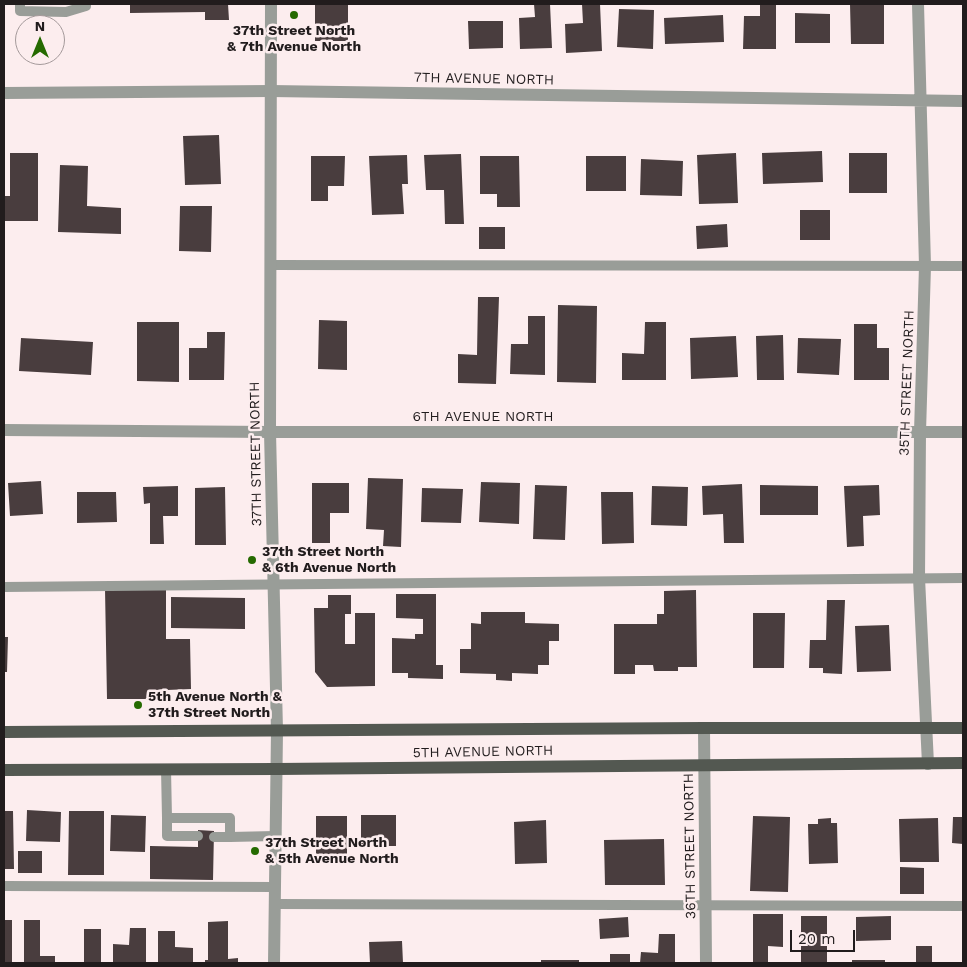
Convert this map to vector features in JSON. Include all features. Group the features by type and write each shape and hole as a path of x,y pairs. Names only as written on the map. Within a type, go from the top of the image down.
{"main road":[{"name":"5TH AVENUE NORTH","path":"4,732 963,728"},
{"name":"5TH AVENUE NORTH","path":"4,770 963,763"}],"street":[{"name":"37TH STREET NORTH","path":"271,4 270,432 277,731 274,963"},
{"name":"35TH STREET NORTH","path":"918,4 925,266 920,432 919,578 928,728 928,764"},
{"name":"7TH AVENUE NORTH","path":"4,92 271,91 963,101"},
{"name":"6TH AVENUE NORTH","path":"4,430 963,432"},
{"name":"36TH STREET NORTH","path":"704,728 706,963"}],"lane":[{"path":"20,4 20,12 66,12 86,6 86,4"},
{"path":"271,265 963,266"},
{"path":"4,587 963,578"},
{"path":"166,769 167,836 198,836"},
{"path":"167,818 230,818 230,837"},
{"path":"214,837 275,836"},
{"path":"4,886 275,887"},
{"path":"275,904 963,906"}],"building":[{"path":"130,4 228,4 229,20 205,20 205,12 130,13"},
{"path":"315,4 348,4 348,41 315,41"},
{"path":"534,4 550,4 552,48 520,49 519,18 535,17"},
{"path":"582,4 600,4 602,51 566,53 565,24 583,23"},
{"path":"760,4 776,4 776,49 743,49 744,16 760,16"},
{"path":"850,4 884,4 884,44 851,44"},
{"path":"619,9 654,10 653,49 617,47"},
{"path":"795,13 830,14 830,43 795,43"},
{"path":"723,15 724,42 665,44 664,18"},
{"path":"468,21 503,21 503,48 469,49"},
{"path":"219,135 221,184 185,185 183,136"},
{"path":"822,151 823,182 763,184 762,153"},
{"path":"10,153 38,153 38,221 4,221 4,196 10,196"},
{"path":"736,153 738,203 699,204 697,155"},
{"path":"849,153 887,153 887,193 849,193"},
{"path":"461,154 464,224 445,224 444,190 426,190 424,155"},
{"path":"407,155 408,184 402,184 404,214 372,215 369,156"},
{"path":"311,156 345,156 344,186 328,186 328,201 311,201"},
{"path":"480,156 519,156 520,207 497,207 497,194 480,194"},
{"path":"586,156 626,156 626,191 586,191"},
{"path":"641,159 683,161 682,196 640,195"},
{"path":"60,165 88,166 87,206 121,208 121,234 58,232"},
{"path":"180,206 212,206 211,252 179,251"},
{"path":"800,210 830,210 830,240 800,240"},
{"path":"727,224 728,247 697,249 696,226"},
{"path":"479,227 505,227 505,249 479,249"},
{"path":"478,297 499,297 496,384 458,383 458,354 477,355"},
{"path":"558,305 597,306 596,383 557,382"},
{"path":"528,316 545,316 545,375 510,374 511,344 528,344"},
{"path":"319,320 347,321 347,370 318,369"},
{"path":"137,322 179,322 179,382 137,381"},
{"path":"645,322 666,322 666,380 622,380 622,353 644,354"},
{"path":"854,324 877,324 877,348 889,348 889,380 854,380"},
{"path":"207,332 225,332 224,380 189,380 189,348 207,348"},
{"path":"783,335 784,380 757,380 756,336"},
{"path":"736,336 738,377 691,379 690,338"},
{"path":"21,338 93,342 91,375 19,371"},
{"path":"798,338 841,339 839,375 797,373"},
{"path":"368,478 403,479 401,547 383,546 384,530 366,529"},
{"path":"41,481 43,514 10,516 8,483"},
{"path":"481,482 520,483 519,524 479,522"},
{"path":"312,483 349,483 349,513 330,513 330,543 312,543"},
{"path":"742,484 744,543 724,543 723,514 703,515 702,486"},
{"path":"535,485 567,486 565,540 533,539"},
{"path":"760,485 818,486 818,515 760,515"},
{"path":"879,485 880,515 863,516 864,546 847,547 844,486"},
{"path":"178,486 178,516 163,516 164,544 150,544 150,503 144,504 143,487"},
{"path":"652,486 688,487 687,526 651,525"},
{"path":"225,487 226,545 195,545 195,488"},
{"path":"422,488 463,489 461,523 421,522"},
{"path":"77,492 116,492 117,522 77,523"},
{"path":"601,492 633,492 634,543 602,544"},
{"path":"105,589 166,589 166,639 190,639 191,689 167,690 160,694 160,699 107,699"},
{"path":"696,590 697,667 678,667 678,671 654,671 653,665 635,665 635,674 614,674 614,624 657,624 657,614 664,614 664,591"},
{"path":"396,594 436,594 436,665 443,665 443,679 408,678 408,673 392,673 392,638 415,639 415,634 423,634 423,619 396,618"},
{"path":"328,595 351,595 351,614 345,614 345,644 355,644 355,613 375,613 375,686 327,687 315,672 314,608 328,608"},
{"path":"171,597 245,598 245,629 171,628"},
{"path":"827,600 845,600 842,674 823,673 823,668 809,668 810,640 826,640"},
{"path":"481,612 525,612 525,623 559,624 559,641 549,641 549,665 538,665 538,674 512,673 512,681 496,680 496,674 460,673 460,649 471,649 471,623 481,624"},
{"path":"753,613 785,613 784,668 753,668"},
{"path":"889,625 891,671 857,672 855,626"},
{"path":"4,637 8,637 7,672 4,672"},
{"path":"27,810 61,812 60,842 26,841"},
{"path":"4,811 13,811 14,869 4,869"},
{"path":"69,811 104,811 104,875 68,875"},
{"path":"111,815 146,816 145,852 110,851"},
{"path":"361,815 396,815 396,846 361,846"},
{"path":"316,816 347,816 347,855 316,855"},
{"path":"753,816 790,817 788,892 750,891"},
{"path":"953,817 963,817 963,844 952,843"},
{"path":"831,818 831,823 837,823 838,863 809,864 808,824 818,824 818,819"},
{"path":"938,818 939,862 900,862 899,819"},
{"path":"546,820 547,863 515,864 514,822"},
{"path":"198,830 214,831 213,880 150,879 150,846 198,847"},
{"path":"664,839 665,885 605,885 604,840"},
{"path":"18,851 42,851 42,873 18,873"},
{"path":"900,867 924,868 924,894 900,894"},
{"path":"753,914 783,914 783,947 768,946 768,963 753,963"},
{"path":"801,916 827,916 827,963 801,963"},
{"path":"891,916 891,940 856,941 856,917"},
{"path":"628,917 629,937 600,939 599,919"},
{"path":"4,920 12,920 12,963 4,963"},
{"path":"24,920 40,920 40,956 55,956 55,963 24,963"},
{"path":"228,921 228,959 238,958 238,963 205,963 205,960 208,960 208,922"},
{"path":"130,928 146,928 146,963 113,963 113,944 129,945"},
{"path":"84,929 101,929 101,963 84,963"},
{"path":"158,931 175,931 175,947 193,948 193,963 158,963"},
{"path":"659,934 675,934 675,963 640,963 641,952 658,953"},
{"path":"402,941 403,963 370,963 369,942"},
{"path":"916,946 932,946 932,963 916,963"},
{"path":"610,954 630,954 630,963 610,963"},
{"path":"541,960 579,960 579,963 541,963"},
{"path":"852,960 885,960 885,963 852,963"}],"place":[{"name":"37th Street North & 7th Avenue North","path":"294,15"},
{"name":"37th Street North & 6th Avenue North","path":"252,560"},
{"name":"5th Avenue North & 37th Street North","path":"138,705"},
{"name":"37th Street North & 5th Avenue North","path":"255,851"}]}
